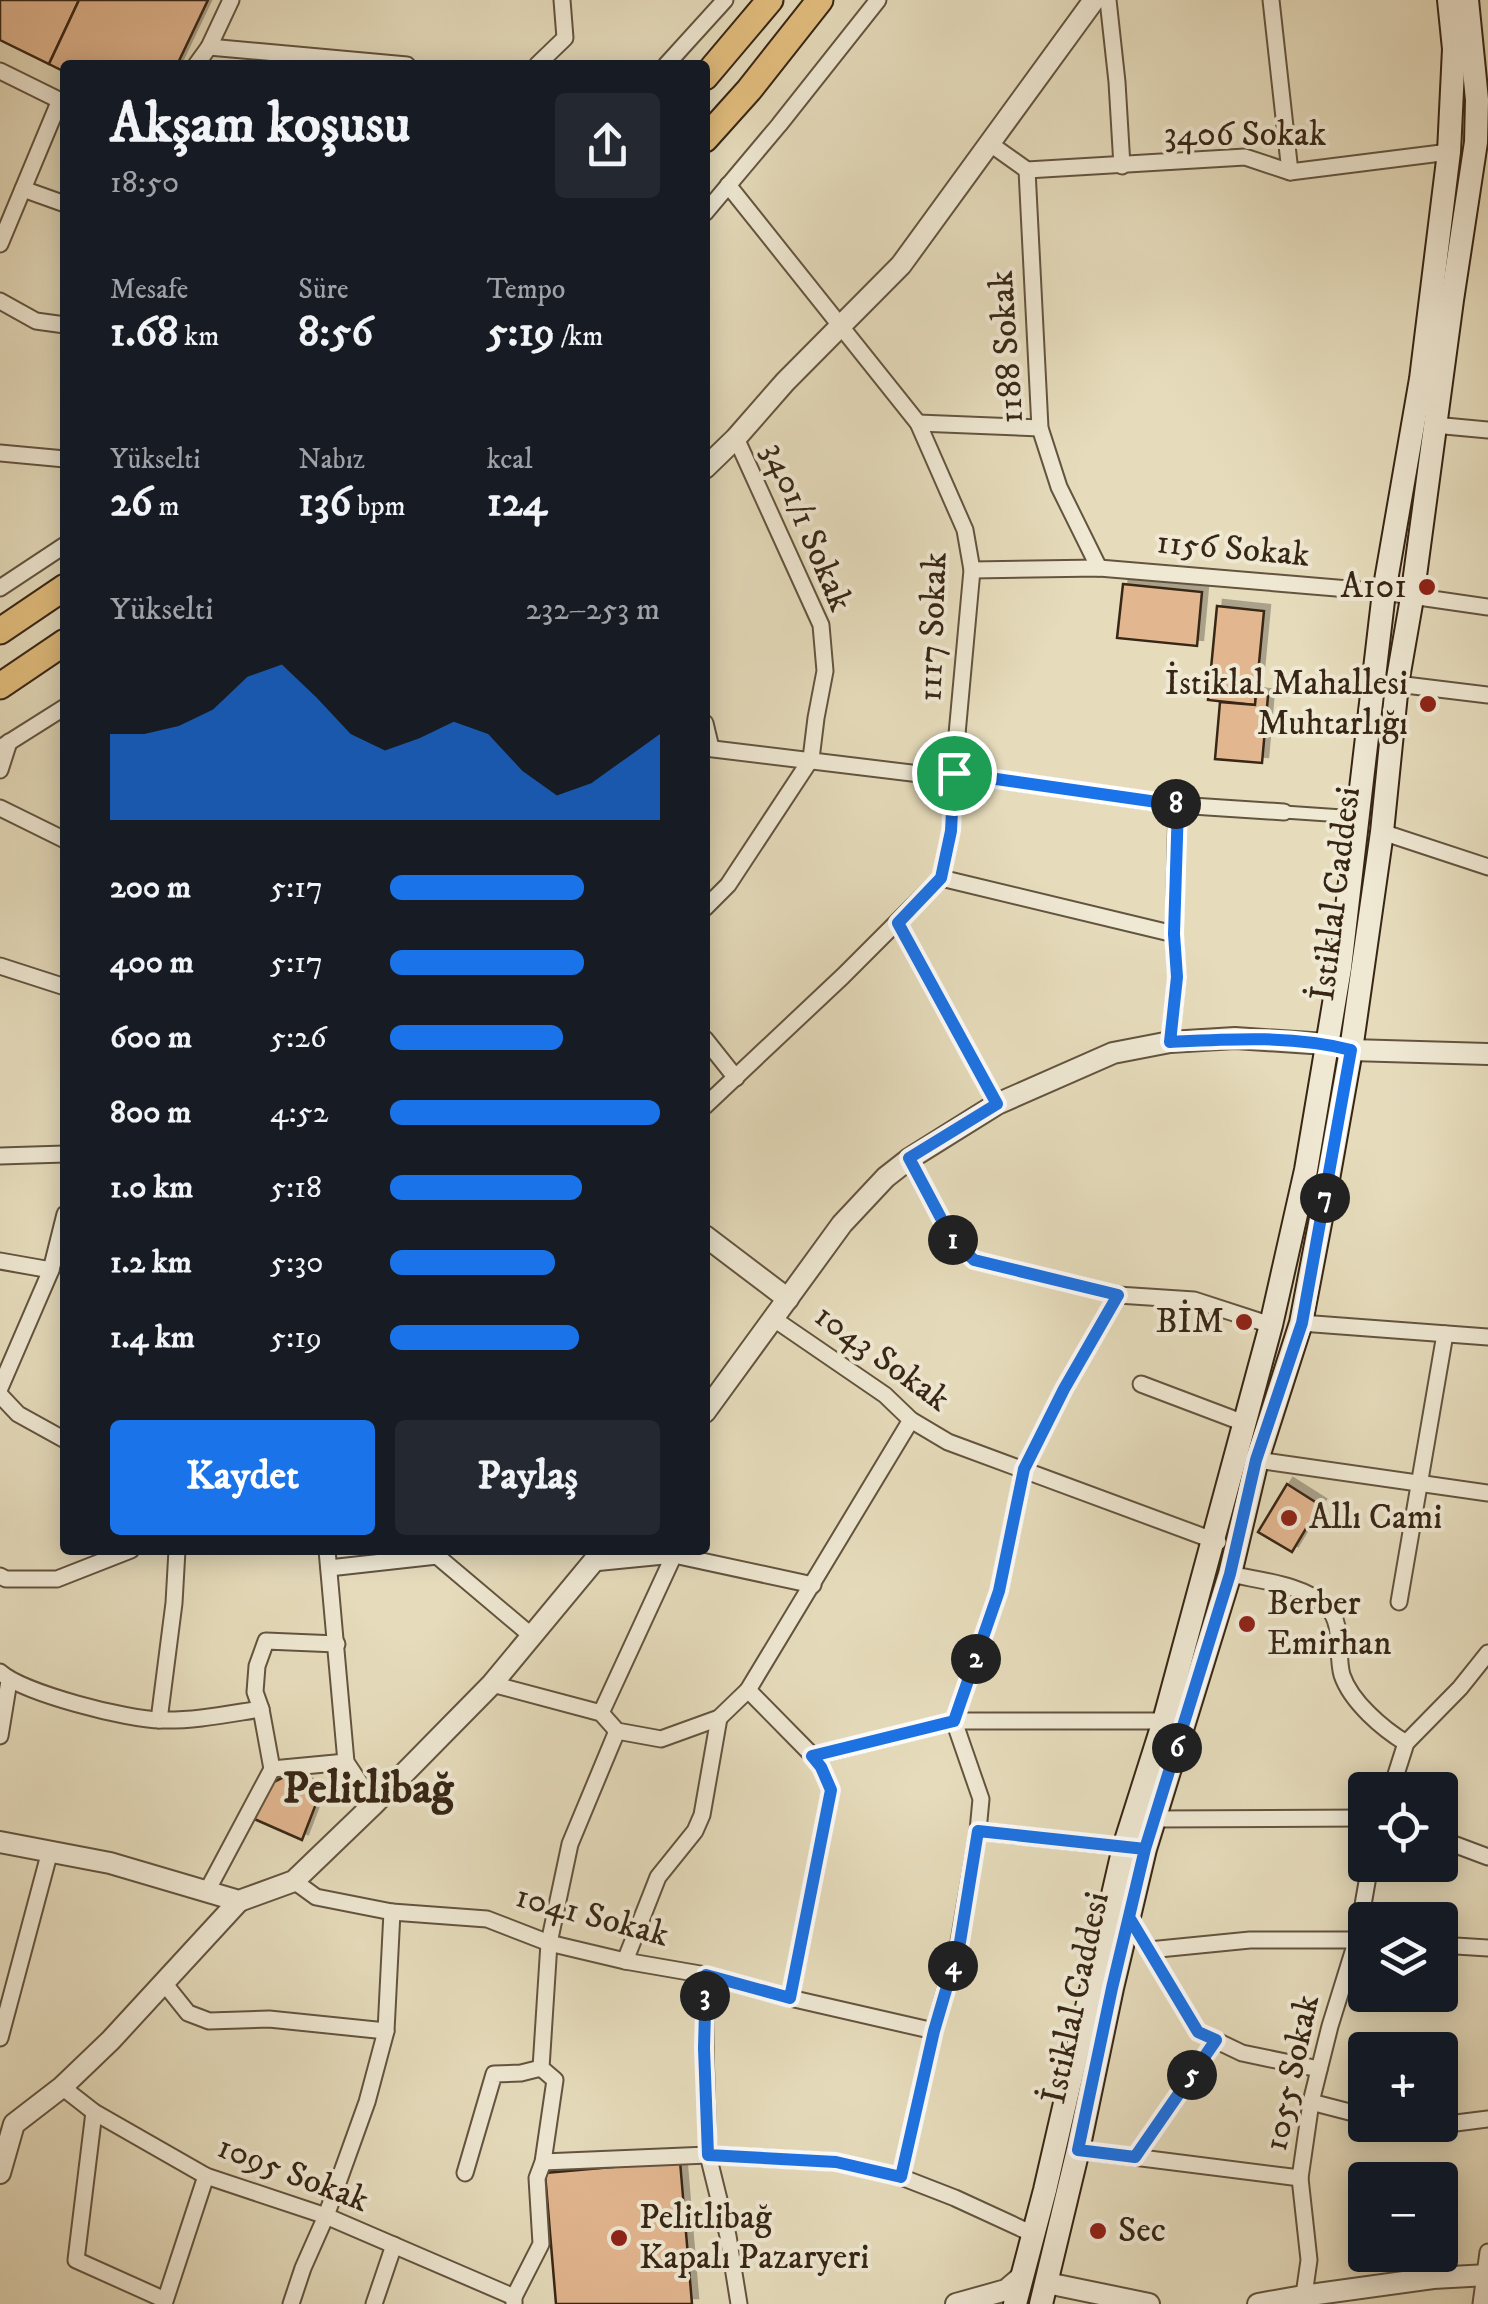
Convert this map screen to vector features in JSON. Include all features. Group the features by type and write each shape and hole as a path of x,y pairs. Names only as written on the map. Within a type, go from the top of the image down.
{"main road":[{"path":"710,71 770,0"},
{"path":"710,133 820,0"},
{"name":"İstiklal Caddesi","path":"1020,2278 1271,1325 1303,1183 1340,968 1384,592 1421,379 1449,152 1454,49 1449,0"},
{"name":"İstiklal Caddesi","path":"1044,2294 1129,1917 1134,1848 1155,1819 1230,1574 1256,1460 1302,1323 1351,1050 1434,425 1479,187 1476,142 1483,101 1466,0"},
{"path":"0,631 60,590"},
{"path":"0,686 60,645"},
{"path":"1015,2304 1020,2278"}],"street":[{"path":"200,60 231,0"},
{"path":"542,60 564,38 562,0"},
{"path":"671,60 726,0"},
{"path":"710,207 878,0"},
{"path":"710,463 901,264 1094,0"},
{"path":"1108,0 1122,166"},
{"path":"1271,0 1290,172"},
{"path":"209,48 349,60"},
{"path":"0,71 60,101"},
{"path":"0,244 60,106"},
{"path":"990,143 1027,170"},
{"name":"3406 Sokak","path":"1027,170 1245,157 1290,172 1449,152"},
{"name":"1188 Sokak","path":"1027,170 1040,428 1058,488 1099,568"},
{"name":"1117 Sokak","path":"728,185 918,423 965,530 972,570 951,831 941,878"},
{"path":"23,189 60,202"},
{"path":"0,301 36,321 60,324"},
{"path":"918,423 1040,428"},
{"path":"1434,425 1488,430"},
{"name":"3401/1 Sokak","path":"736,438 821,624 826,671 810,760"},
{"path":"0,453 60,459"},
{"path":"0,588 60,549"},
{"name":"1156 Sokak","path":"972,570 1099,568 1384,592 1488,607"},
{"path":"1397,684 1488,695"},
{"path":"0,770 4,745 60,709"},
{"path":"710,748 1178,805 1357,817"},
{"path":"710,903 728,886 810,760"},
{"path":"1170,1042 1177,977 1174,934 1178,805"},
{"path":"0,808 60,838"},
{"path":"1382,832 1488,868"},
{"path":"710,1101 941,878 1174,934"},
{"path":"898,923 997,1104"},
{"path":"0,966 60,985"},
{"path":"710,1405 842,1224 886,1177 909,1158 997,1104 1112,1053 1170,1042 1235,1038 1326,1044 1351,1050 1488,1054"},
{"path":"710,1045 736,1078"},
{"path":"0,1156 60,1154"},
{"path":"909,1158 952,1239 974,1260 1118,1295 1194,1300 1271,1325"},
{"path":"60,1234 51,1270 0,1392 18,1414 60,1437"},
{"path":"710,1240 788,1299"},
{"path":"0,1261 51,1270"},
{"path":"901,2177 934,2031 960,1942 978,1831 980,1798 954,1721 999,1591 1024,1469 1118,1295"},
{"name":"1043 Sokak","path":"774,1318 885,1395 911,1420 948,1442 1237,1546"},
{"path":"1302,1323 1488,1337"},
{"path":"1399,1602 1445,1334"},
{"path":"1141,1384 1244,1423"},
{"path":"492,1684 601,1714 617,1731 661,1738 718,1718 748,1690 911,1420"},
{"path":"1256,1460 1488,1493"},
{"path":"2,1583 57,1578 118,1555"},
{"path":"160,1720 177,1555"},
{"path":"328,1555 346,1762 374,1804"},
{"path":"329,1568 423,1555"},
{"path":"440,1555 533,1637"},
{"path":"0,2173 7,2119 62,2087 111,2040 240,1900 294,1881 492,1684 598,1557 674,1556 813,1585"},
{"path":"601,1714 674,1556"},
{"path":"1230,1574 1302,1591 1329,1608 1336,1624 1342,1677 1359,1703 1385,1730 1406,1743"},
{"path":"207,1891 272,1769 254,1692 266,1640 337,1644"},
{"path":"1397,1772 1406,1743 1488,1653"},
{"path":"0,1736 5,1676 96,1708 160,1720 261,1710"},
{"path":"748,1690 812,1756 831,1790 790,1998"},
{"path":"625,1961 658,1877 695,1831 702,1815 718,1718"},
{"path":"812,1756 954,1721 1164,1721 1178,1745"},
{"path":"541,2068 549,1943 570,1844 617,1731"},
{"path":"272,1769 346,1762"},
{"path":"1155,1819 1348,1818"},
{"path":"978,1831 1134,1848"},
{"path":"0,1842 110,1863 240,1900"},
{"path":"1458,1846 1488,1857"},
{"path":"0,2038 50,1852"},
{"name":"1041 Sokak","path":"294,1881 316,1897 392,1912 487,1919 549,1943 706,1975 934,2031"},
{"path":"291,2304 367,2102 386,2032 392,1912"},
{"path":"1129,1917 1198,2032 1242,2053 1319,2069"},
{"path":"1149,1950 1250,1940 1348,1940"},
{"path":"1458,1946 1488,1948"},
{"path":"706,1975 708,2155 728,2236 739,2304"},
{"name":"1055 Sokak","path":"1303,2300 1309,2260 1300,2178 1310,2102 1348,1976"},
{"path":"164,1984 188,2013 209,2020 269,2019 386,2032"},
{"path":"1135,2157 1216,2040"},
{"path":"514,2300 541,2244 537,2178 543,2162 555,2080 541,2068"},
{"path":"465,2172 494,2074 541,2068"},
{"name":"1095 Sokak","path":"62,2087 94,2112 206,2176 326,2216 514,2300"},
{"path":"1310,2102 1348,2112"},
{"path":"94,2112 76,2260 165,2302 206,2176"},
{"path":"1458,2123 1488,2119"},
{"path":"1078,2150 1300,2178"},
{"path":"543,2162 708,2155 836,2162 901,2177 1032,2234"},
{"path":"374,2304 394,2246"},
{"path":"1481,2304 1488,2252"},
{"path":"1258,2304 1433,2278 1486,2275"},
{"path":"956,2304 1006,2290 1020,2278 1044,2294 1149,2304"}],"building":[{"path":"0,0 79,0 49,64 0,40"},
{"path":"79,0 208,0 179,60 60,60 60,70 49,64"},
{"path":"1123,584 1202,592 1197,646 1117,638"},
{"path":"1217,606 1264,611 1255,705 1208,700"},
{"path":"1256,694 1268,696 1262,763 1215,759 1220,702 1255,705"},
{"name":"Allı Cami","path":"1287,1484 1320,1505 1292,1552 1258,1532"},
{"path":"286,1776 321,1791 302,1840 252,1818 266,1786"},
{"name":"Pelitlibağ Kapalı Pazaryeri","path":"680,2161 692,2304 556,2304 545,2173"}],"place":[{"name":"A101","path":"1427,587"},
{"name":"İstiklal Mahallesi Muhtarlığı","path":"1428,704"},
{"name":"BİM","path":"1244,1322"},
{"name":"Allı Cami","path":"1289,1518"},
{"name":"Berber Emirhan","path":"1247,1624"},
{"name":"Sec","path":"1098,2231"},
{"name":"Pelitlibağ Kapalı Pazaryeri","path":"619,2238"}],"district":[{"name":"Pelitlibağ","path":"368,1789"}],"route":[{"path":"954,773 951,831 941,878 898,923 997,1104 909,1158 952,1239 974,1260 1118,1295 1024,1469 999,1591 954,1721 812,1756 831,1790 790,1998 706,1975 708,2155 836,2162 901,2177 934,2031 960,1942 978,1831 1145,1849 1129,1917 1198,2032 1216,2040 1135,2157 1078,2150 1112,1988 1145,1849 1230,1574 1256,1460 1302,1323 1351,1050 1326,1044 1235,1038 1170,1042 1177,977 1174,934 1178,805 954,773"}]}
